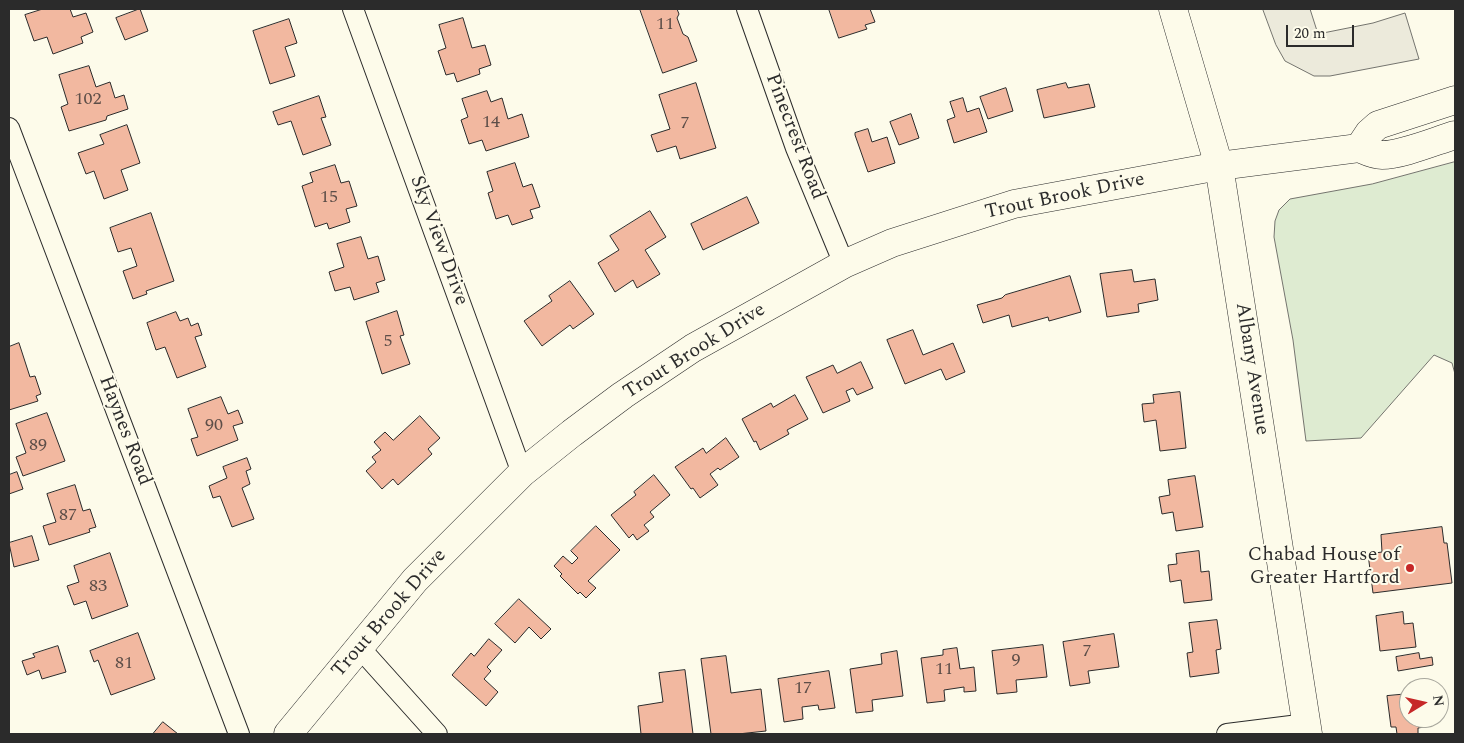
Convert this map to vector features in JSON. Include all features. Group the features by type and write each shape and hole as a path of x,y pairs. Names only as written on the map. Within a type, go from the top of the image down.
{"main road":[{"name":"Albany Avenue","path":"1174,9 1219,166 1308,729"},
{"path":"1455,100 1378,126 1369,133 1359,148 1372,154 1382,155 1411,149 1455,135"},
{"name":"Trout Brook Drive","path":"288,734 416,580 522,473 623,395 693,348 844,264 892,243 1014,204 1219,166 1359,148"}],"street":[{"name":"Sky View Drive","path":"353,9 522,473"},
{"name":"Pinecrest Road","path":"747,9 796,148 844,264"},
{"name":"Haynes Road","path":"9,128 239,734"},
{"path":"359,648 437,734"},
{"path":"1228,734 1308,729"}],"green space":[{"path":"1455,162 1455,374 1452,363 1434,355 1361,438 1306,441 1293,340 1274,237 1275,221 1279,210 1290,199 1372,184"}],"shaded area":[{"path":"1263,9 1310,9 1318,34 1373,23 1405,13 1419,59 1330,76 1314,76 1285,61 1276,45"}],"building":[{"path":"43,9 70,9 73,17 86,13 93,32 81,37 83,43 53,54 47,37 34,41 25,15"},
{"path":"140,9 148,31 125,40 116,18"},
{"path":"640,9 677,9 679,14 677,18 683,34 688,37 697,61 663,73"},
{"path":"829,9 870,9 875,22 865,25 867,29 839,38"},
{"path":"463,18 472,48 485,45 491,65 479,69 480,74 457,82 454,73 446,75 438,51 446,48 439,25"},
{"path":"289,19 297,43 285,47 295,76 270,84 253,31"},
{"path":"89,66 96,87 110,82 115,98 124,95 128,109 107,116 106,120 69,131 61,107 68,104 59,75"},
{"path":"696,83 716,148 680,159 676,146 657,152 651,135 670,129 659,95"},
{"path":"1066,83 1068,88 1089,84 1095,107 1044,118 1037,90"},
{"path":"1006,88 1013,111 988,119 980,97"},
{"path":"487,91 491,102 502,98 508,119 522,114 529,137 486,151 482,140 469,144 461,120 468,117 462,99"},
{"path":"319,96 326,117 321,118 331,145 303,155 291,121 278,125 273,112"},
{"path":"963,98 967,112 979,108 987,132 954,143 947,120 955,117 950,102"},
{"path":"911,114 919,138 899,145 890,122"},
{"path":"127,125 140,163 121,170 128,190 104,199 94,171 86,174 78,153 104,144 100,135"},
{"path":"868,129 872,142 887,137 895,163 868,172 855,133"},
{"path":"515,163 523,187 532,184 540,207 530,210 533,218 512,225 508,215 496,219 488,193 493,191 487,172"},
{"path":"335,165 341,183 349,181 357,206 346,209 350,222 329,229 327,223 315,227 302,186 313,182 310,173"},
{"path":"747,197 759,223 703,250 691,224"},
{"path":"650,211 666,237 645,250 660,274 637,288 633,280 615,292 598,263 619,250 610,236"},
{"path":"151,213 174,281 146,291 147,294 133,299 123,271 137,266 131,248 118,252 110,228"},
{"path":"361,237 368,259 378,256 385,280 376,283 379,292 354,300 350,287 335,291 329,272 344,267 337,244"},
{"path":"1132,270 1134,282 1155,279 1158,300 1138,304 1139,312 1107,317 1100,274"},
{"path":"1070,276 1081,312 1049,321 1048,317 1012,327 1009,315 983,323 977,305"},
{"path":"570,281 594,314 573,329 570,325 542,346 524,321 552,301 549,296"},
{"path":"397,311 404,335 400,336 410,364 382,374 366,322"},
{"path":"176,312 180,321 188,318 191,326 198,323 202,335 195,337 206,367 177,378 165,347 156,350 147,323"},
{"path":"913,330 923,355 953,343 965,372 946,380 941,369 905,384 887,340"},
{"path":"19,343 30,377 35,376 41,394 36,396 38,401 9,410 9,347"},
{"path":"861,362 873,388 857,395 853,388 846,391 850,401 823,413 806,377 833,365 837,373"},
{"path":"1180,392 1186,448 1160,451 1156,420 1144,422 1142,404 1154,403 1153,395"},
{"path":"795,395 808,419 787,430 789,434 760,450 742,419 771,403 773,407"},
{"path":"221,397 228,414 238,410 243,423 233,426 238,440 197,456 191,439 198,437 188,409"},
{"path":"47,413 65,461 23,476 16,457 26,453 16,424"},
{"path":"420,416 440,438 428,449 432,454 398,485 393,479 382,489 366,471 376,462 372,457 381,450 374,442 385,432 393,440"},
{"path":"726,438 739,457 720,470 718,468 710,474 718,485 700,498 675,467 703,448 706,453"},
{"path":"247,458 251,469 246,471 250,484 242,488 254,519 232,527 220,496 213,498 209,486 227,478 223,467"},
{"path":"17,472 23,489 9,494 9,475"},
{"path":"654,475 670,495 650,512 654,517 644,525 649,531 637,540 633,534 629,538 611,515 636,495 634,492"},
{"path":"1195,476 1203,527 1176,531 1173,512 1162,514 1159,497 1170,495 1168,480"},
{"path":"75,485 83,511 90,509 96,527 89,529 90,532 49,545 43,526 56,522 47,494"},
{"path":"596,526 620,550 588,581 596,588 586,598 580,592 578,594 560,576 562,574 554,566 563,556 572,564 578,558 571,551"},
{"name":"Chabad House of Greater Hartford","path":"1442,527 1444,543 1447,543 1452,583 1373,593 1368,554 1382,552 1381,535"},
{"path":"32,536 39,560 14,567 9,543"},
{"path":"1199,551 1201,572 1209,571 1212,600 1184,603 1181,580 1170,582 1168,565 1177,564 1176,554"},
{"path":"110,553 128,606 92,619 86,601 74,605 67,586 79,582 74,566"},
{"path":"519,599 551,629 541,639 529,627 515,643 495,624"},
{"path":"1403,612 1404,624 1413,623 1416,647 1380,651 1376,616"},
{"path":"1217,620 1221,649 1216,650 1219,673 1190,677 1187,653 1193,652 1189,623"},
{"path":"138,633 155,679 111,695 98,660 94,662 90,651"},
{"path":"1114,634 1119,667 1088,671 1090,683 1070,686 1063,642"},
{"path":"489,639 502,650 487,667 491,671 484,679 498,692 486,706 452,675 471,653 474,656"},
{"path":"1043,645 1047,677 1016,680 1017,692 997,694 992,651"},
{"path":"58,646 66,672 42,679 39,670 27,675 22,661 35,657 33,654"},
{"path":"957,648 960,669 974,667 976,691 964,692 964,687 944,690 945,701 927,703 921,658 943,655 943,650"},
{"path":"897,651 903,696 872,700 873,711 856,713 850,669 882,664 881,654"},
{"path":"1419,653 1420,659 1432,657 1433,665 1398,671 1396,657"},
{"path":"726,656 731,693 761,689 766,731 711,734 701,659"},
{"path":"685,670 693,734 641,734 638,706 663,702 659,673"},
{"path":"829,671 835,708 819,710 818,705 802,707 803,719 784,722 778,679"},
{"path":"1399,695 1399,728 1418,728 1418,734 1397,734 1396,727 1391,727 1387,696"},
{"path":"163,722 178,734 153,734"}],"place":[{"name":"Chabad House of Greater Hartford","path":"1410,568"}]}
